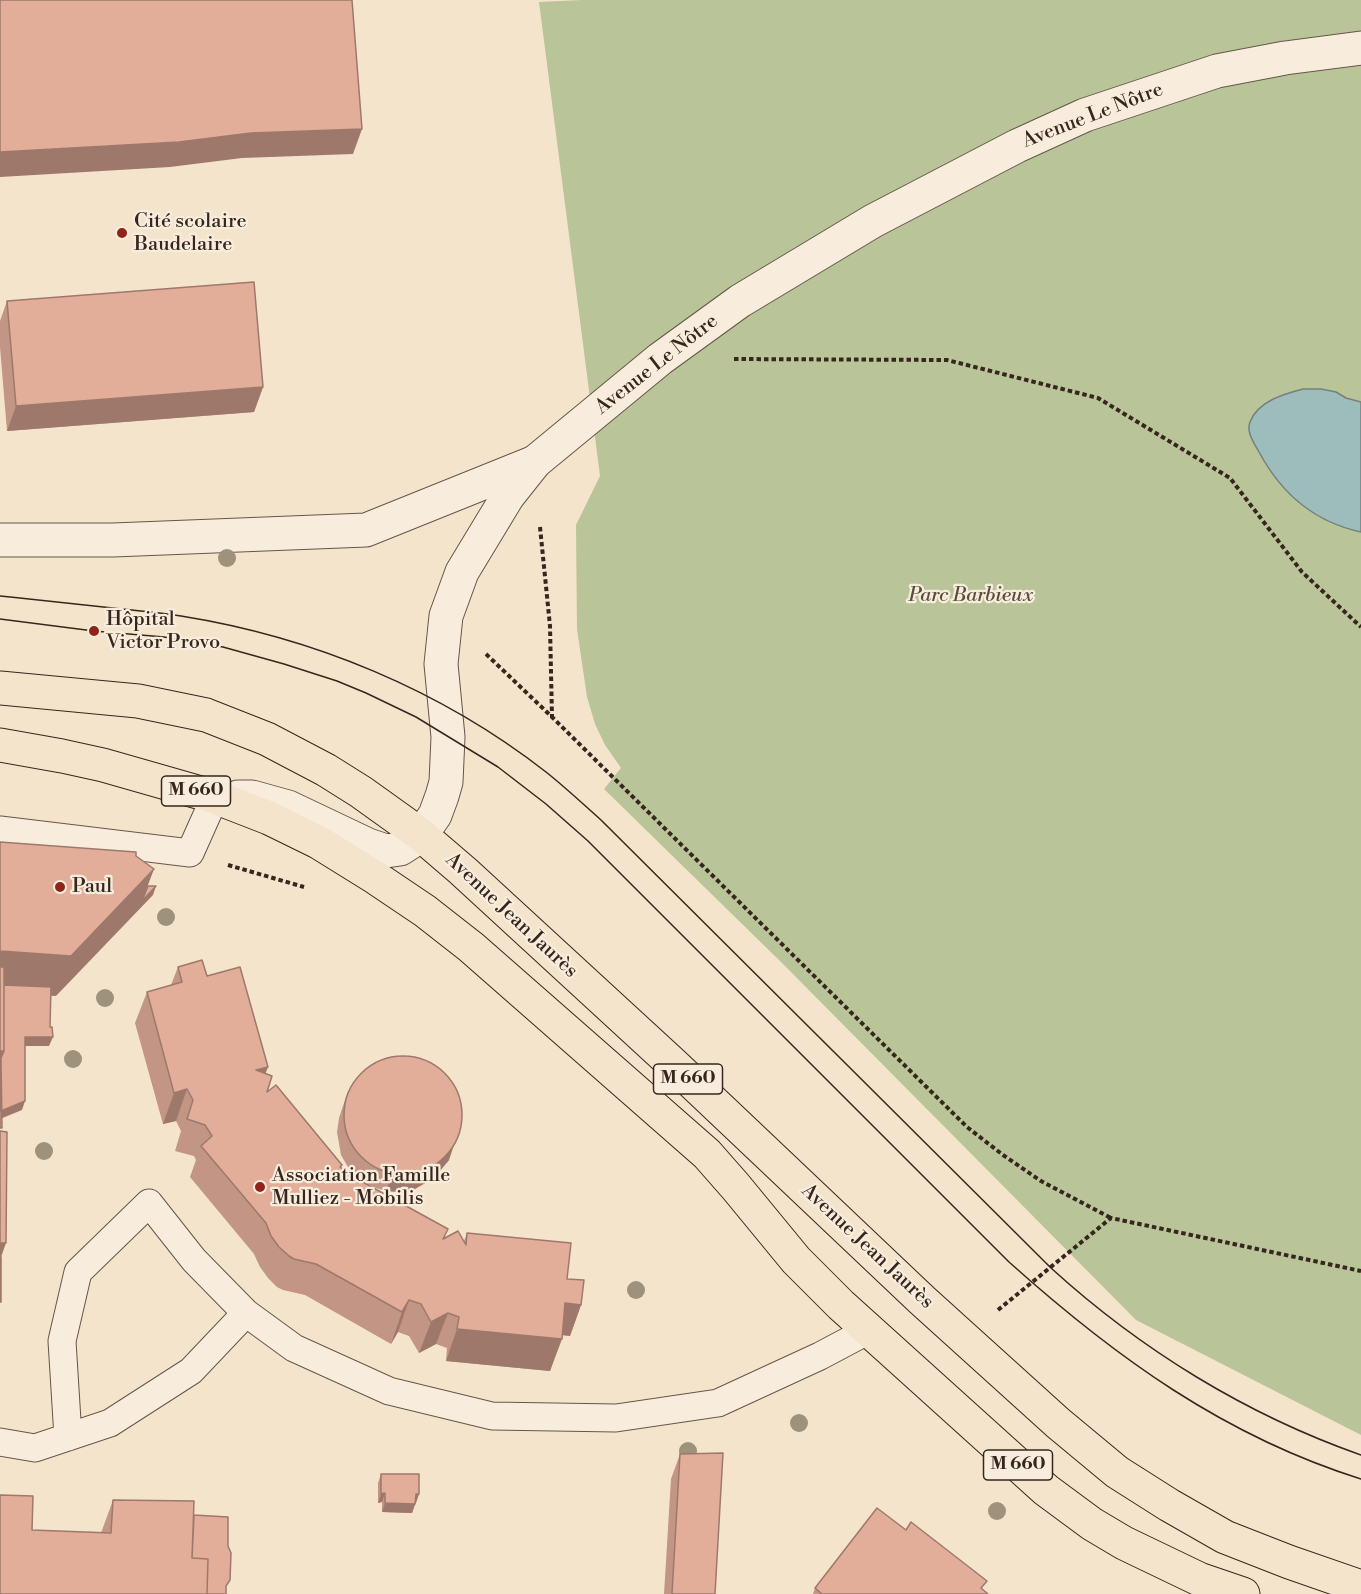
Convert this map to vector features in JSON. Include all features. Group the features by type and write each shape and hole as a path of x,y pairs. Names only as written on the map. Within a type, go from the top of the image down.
{"main road":[{"name":"M 660","path":"0,688 138,701 206,715 267,739 326,770 421,835"},
{"name":"M 660","path":"0,745 103,765 215,797 268,818 318,842 425,911 471,947 706,1154 796,1260 840,1305 1038,1483 1092,1524 1124,1544 1199,1579 1243,1594"},
{"name":"Avenue Jean Jaurès","path":"421,835 665,1057 930,1306 1058,1423 1117,1472 1224,1537 1361,1587"}],"street":[{"name":"Avenue Le Nôtre","path":"215,797 252,797 288,807 368,845 386,850 400,849 421,835 435,815 446,782 448,737 441,664 447,616 462,572 508,496 535,462 660,358 740,301 873,221 1017,146 1085,115 1217,71 1285,58 1361,48"},
{"path":"0,540 124,539 366,530 535,462"}],"lane":[{"path":"0,830 190,854 215,797"},
{"path":"68,1437 62,1341 78,1272 149,1203 195,1260 246,1313 294,1348 388,1391 492,1416 616,1418 718,1403 820,1356 869,1330"},
{"path":"0,1442 34,1448 110,1423 191,1371 246,1313"}],"path":[{"path":"732,359 947,360 1098,398 1230,478 1302,572 1361,627"},
{"path":"535,462 549,626 552,717"},
{"path":"447,616 967,1127 1003,1155 1041,1181 1111,1218 1361,1271"},
{"path":"996,1312 1111,1218"}],"green space":[{"name":"Parc Barbieux","path":"582,0 1361,0 1361,1435 1136,1320 782,963 604,789 621,768 605,745 595,724 587,697 577,629 576,525 600,476 539,2"}],"water":[{"path":"1303,389 1336,392 1346,398 1361,402 1361,532 1328,521 1301,504 1268,467 1251,437 1250,422 1259,409 1272,400"}],"building":[{"path":"0,0 352,0 362,129 251,133 179,142 0,152"},
{"path":"254,282 263,387 16,406 7,301"},
{"path":"0,842 136,852 136,856 154,869 71,956 0,951"},
{"path":"148,886 156,886 142,901"},
{"name":"Association Famille Mulliez - Mobilis","path":"202,960 207,976 240,967 268,1067 256,1070 272,1076 267,1092 276,1085 342,1165 340,1167 358,1182 359,1180 448,1229 443,1239 458,1231 466,1245 467,1233 571,1243 567,1279 584,1280 581,1305 565,1303 562,1339 457,1329 459,1317 448,1313 431,1322 421,1304 409,1300 402,1312 316,1264 294,1259 279,1247 266,1223 201,1146 212,1136 205,1125 187,1119 193,1100 187,1089 174,1093 147,992 182,982 178,967"},
{"path":"0,967 4,967 4,1051 0,1051"},
{"path":"4,985 51,987 50,1027 52,1027 53,1037 25,1037 25,1101 1,1111 1,1058 4,1051"},
{"path":"403,1056 426,1061 445,1073 457,1092 462,1115 457,1138 445,1157 426,1169 403,1174 380,1169 361,1157 349,1138 344,1115 349,1092 361,1073 380,1061"},
{"path":"1,1059 2,1128 0,1128"},
{"path":"0,1131 7,1132 6,1243 0,1243"},
{"path":"1,1257 1,1302 0,1302"},
{"path":"723,1453 715,1594 672,1594 680,1454"},
{"path":"381,1474 419,1474 419,1494 416,1494 415,1504 385,1503 385,1493 381,1494"},
{"path":"0,1495 33,1496 32,1530 111,1533 113,1500 194,1501 192,1558 208,1559 207,1594 0,1594"},
{"path":"877,1508 906,1530 911,1522 987,1581 981,1588 988,1594 822,1594 815,1588"},
{"path":"194,1515 228,1517 228,1546 231,1553 230,1580 226,1586 226,1594 207,1594 208,1559 192,1558"}],"tram line":[{"path":"0,596 174,615 230,625 279,638 374,671 419,692 506,743 553,778 601,820 1051,1268 1085,1298 1159,1353 1237,1400 1319,1439 1361,1455"},
{"path":"0,619 164,637 223,647 284,664 337,681 416,717 498,767 546,804 588,841 1009,1262 1049,1297 1131,1361 1173,1390 1217,1416 1263,1440 1361,1479"}],"place":[{"name":"Cité scolaire Baudelaire","path":"122,233"},
{"name":"Hôpital Victor Provo","path":"94,631"},
{"name":"Paul","path":"60,887"},
{"name":"Association Famille Mulliez - Mobilis","path":"260,1187"}]}
